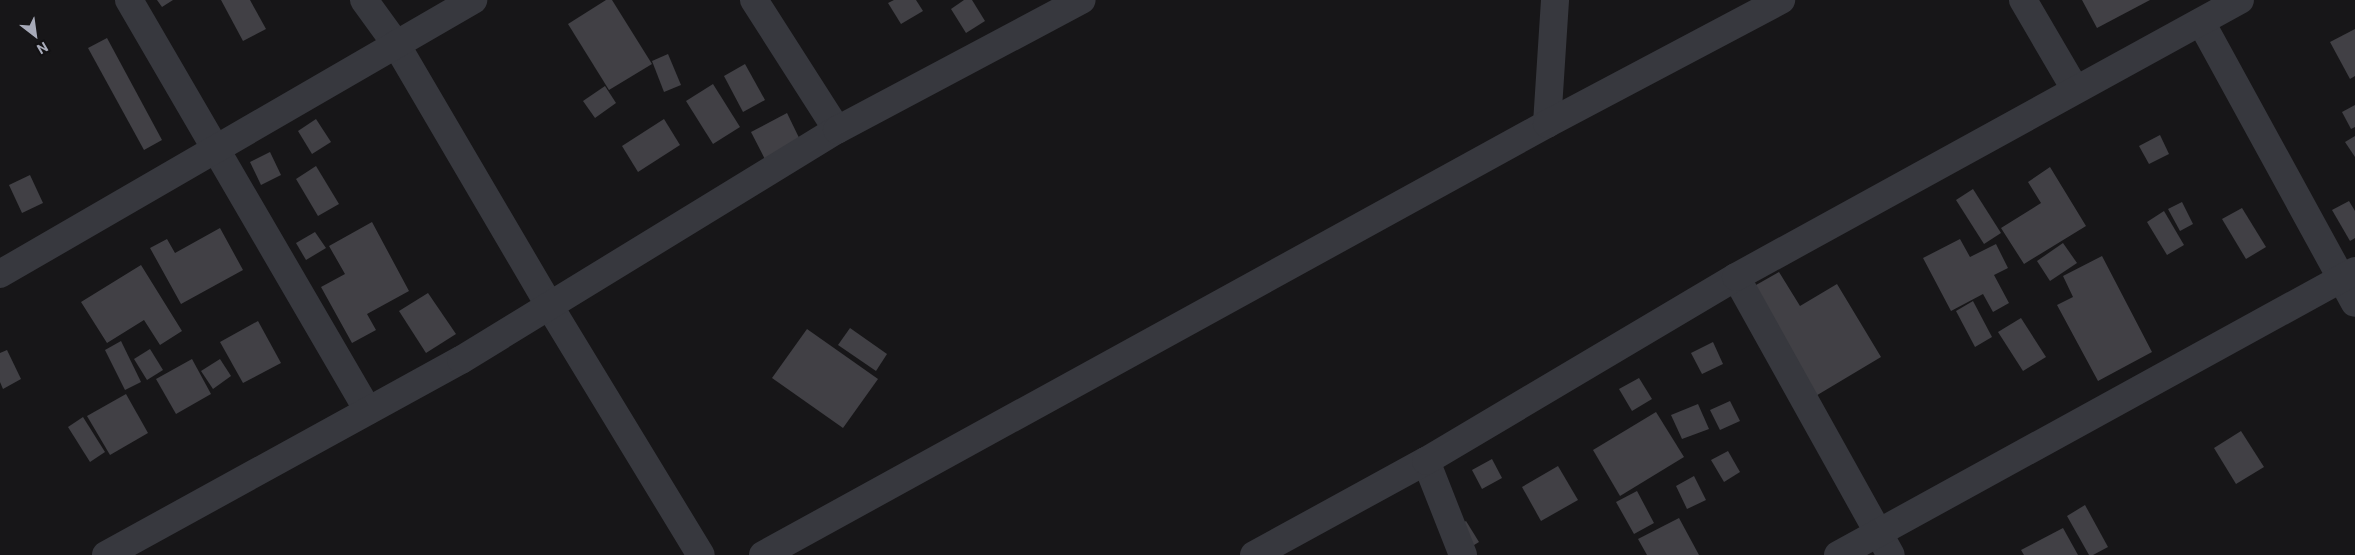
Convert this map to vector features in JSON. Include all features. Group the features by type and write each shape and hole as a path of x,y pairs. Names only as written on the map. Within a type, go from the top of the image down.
{"street":[{"path":"129,0 214,150 368,411"},
{"path":"364,0 396,44 550,308 701,555"},
{"path":"0,274 473,0"},
{"path":"754,0 837,130"},
{"path":"106,555 368,411 550,308 837,130 1082,0"},
{"path":"1546,124 1555,0"},
{"path":"763,555 1546,124 1781,0"},
{"path":"2023,0 2075,89"},
{"path":"1254,555 1426,461 1736,277 2240,0"},
{"path":"2201,22 2348,275 2355,303"},
{"path":"1838,555 1885,544 2348,275"},
{"path":"1736,277 1885,544"},
{"path":"1426,461 1463,555"}],"building":[{"path":"157,0 173,0 162,7"},
{"path":"221,0 250,0 266,29 243,41"},
{"path":"606,0 612,0 652,64 609,90 568,24"},
{"path":"894,0 916,0 923,11 901,24 888,3"},
{"path":"964,0 972,0 985,21 966,33 951,9"},
{"path":"2082,0 2150,0 2097,28"},
{"path":"2355,29 2355,76 2350,79 2330,42"},
{"path":"107,38 162,140 144,150 88,48"},
{"path":"668,54 681,85 664,92 652,61"},
{"path":"745,64 765,100 743,112 724,76"},
{"path":"713,84 740,127 713,144 686,101"},
{"path":"605,86 616,103 595,118 583,101"},
{"path":"2355,105 2355,127 2351,129 2342,112"},
{"path":"787,113 804,148 769,167 751,132"},
{"path":"316,119 331,142 312,154 298,131"},
{"path":"664,119 680,145 638,172 622,146"},
{"path":"2160,135 2169,154 2149,164 2139,146"},
{"path":"2355,136 2355,157 2345,142"},
{"path":"270,152 281,175 261,185 250,162"},
{"path":"316,166 339,204 318,216 296,179"},
{"path":"2050,167 2086,226 2024,264 2001,228 2041,203 2028,182"},
{"path":"30,175 43,203 22,213 9,185"},
{"path":"1973,189 2001,233 1984,244 1956,200"},
{"path":"2349,201 2355,211 2355,238 2350,241 2332,210"},
{"path":"2182,202 2193,224 2180,231 2168,209"},
{"path":"2242,208 2266,247 2246,259 2222,219"},
{"path":"2164,211 2184,245 2167,255 2147,222"},
{"path":"372,222 409,291 367,314 376,330 352,343 321,287 345,274 329,246"},
{"path":"220,228 243,270 181,304 150,248 167,239 175,253"},
{"path":"315,232 326,248 306,260 296,243"},
{"path":"1960,239 1970,257 1996,244 2008,268 1994,275 2009,303 1993,312 1983,294 1951,311 1923,258"},
{"path":"2063,243 2077,263 2050,281 2037,261"},
{"path":"2102,256 2152,352 2098,381 2057,305 2073,297 2063,276"},
{"path":"141,265 182,331 160,345 144,320 107,343 81,302"},
{"path":"1779,272 1800,306 1837,284 1881,357 1814,397 1749,289"},
{"path":"428,293 456,334 426,353 399,311"},
{"path":"1973,301 1992,337 1975,347 1956,311"},
{"path":"2021,318 2046,357 2023,371 1998,332"},
{"path":"258,321 281,363 243,383 220,342"},
{"path":"850,328 887,354 876,371 838,345"},
{"path":"807,329 878,379 843,428 772,378"},
{"path":"121,341 141,382 125,390 105,350"},
{"path":"1713,342 1723,364 1702,374 1691,353"},
{"path":"150,349 163,370 147,380 134,359"},
{"path":"7,350 21,379 3,389 0,382 0,353"},
{"path":"192,359 211,394 176,414 156,379"},
{"path":"220,359 231,376 213,389 201,371"},
{"path":"1639,378 1652,399 1632,411 1619,389"},
{"path":"126,394 148,433 110,455 87,416"},
{"path":"1730,401 1740,421 1720,430 1710,410"},
{"path":"1698,404 1709,429 1682,439 1671,415"},
{"path":"1656,412 1684,457 1620,496 1593,450"},
{"path":"83,417 105,452 90,462 68,427"},
{"path":"2241,431 2264,467 2236,484 2214,448"},
{"path":"1728,451 1740,472 1724,482 1711,460"},
{"path":"1492,459 1502,478 1482,489 1472,470"},
{"path":"1558,466 1578,500 1541,521 1522,487"},
{"path":"1694,476 1706,500 1687,509 1676,486"},
{"path":"1637,491 1654,523 1634,534 1616,502"},
{"path":"2085,505 2108,547 2093,555 2089,555 2067,516"},
{"path":"1679,518 1699,555 1647,555 1638,539"},
{"path":"1466,521 1479,542 1461,553 1448,532"},
{"path":"2063,528 2078,555 2024,555 2021,550"}]}
